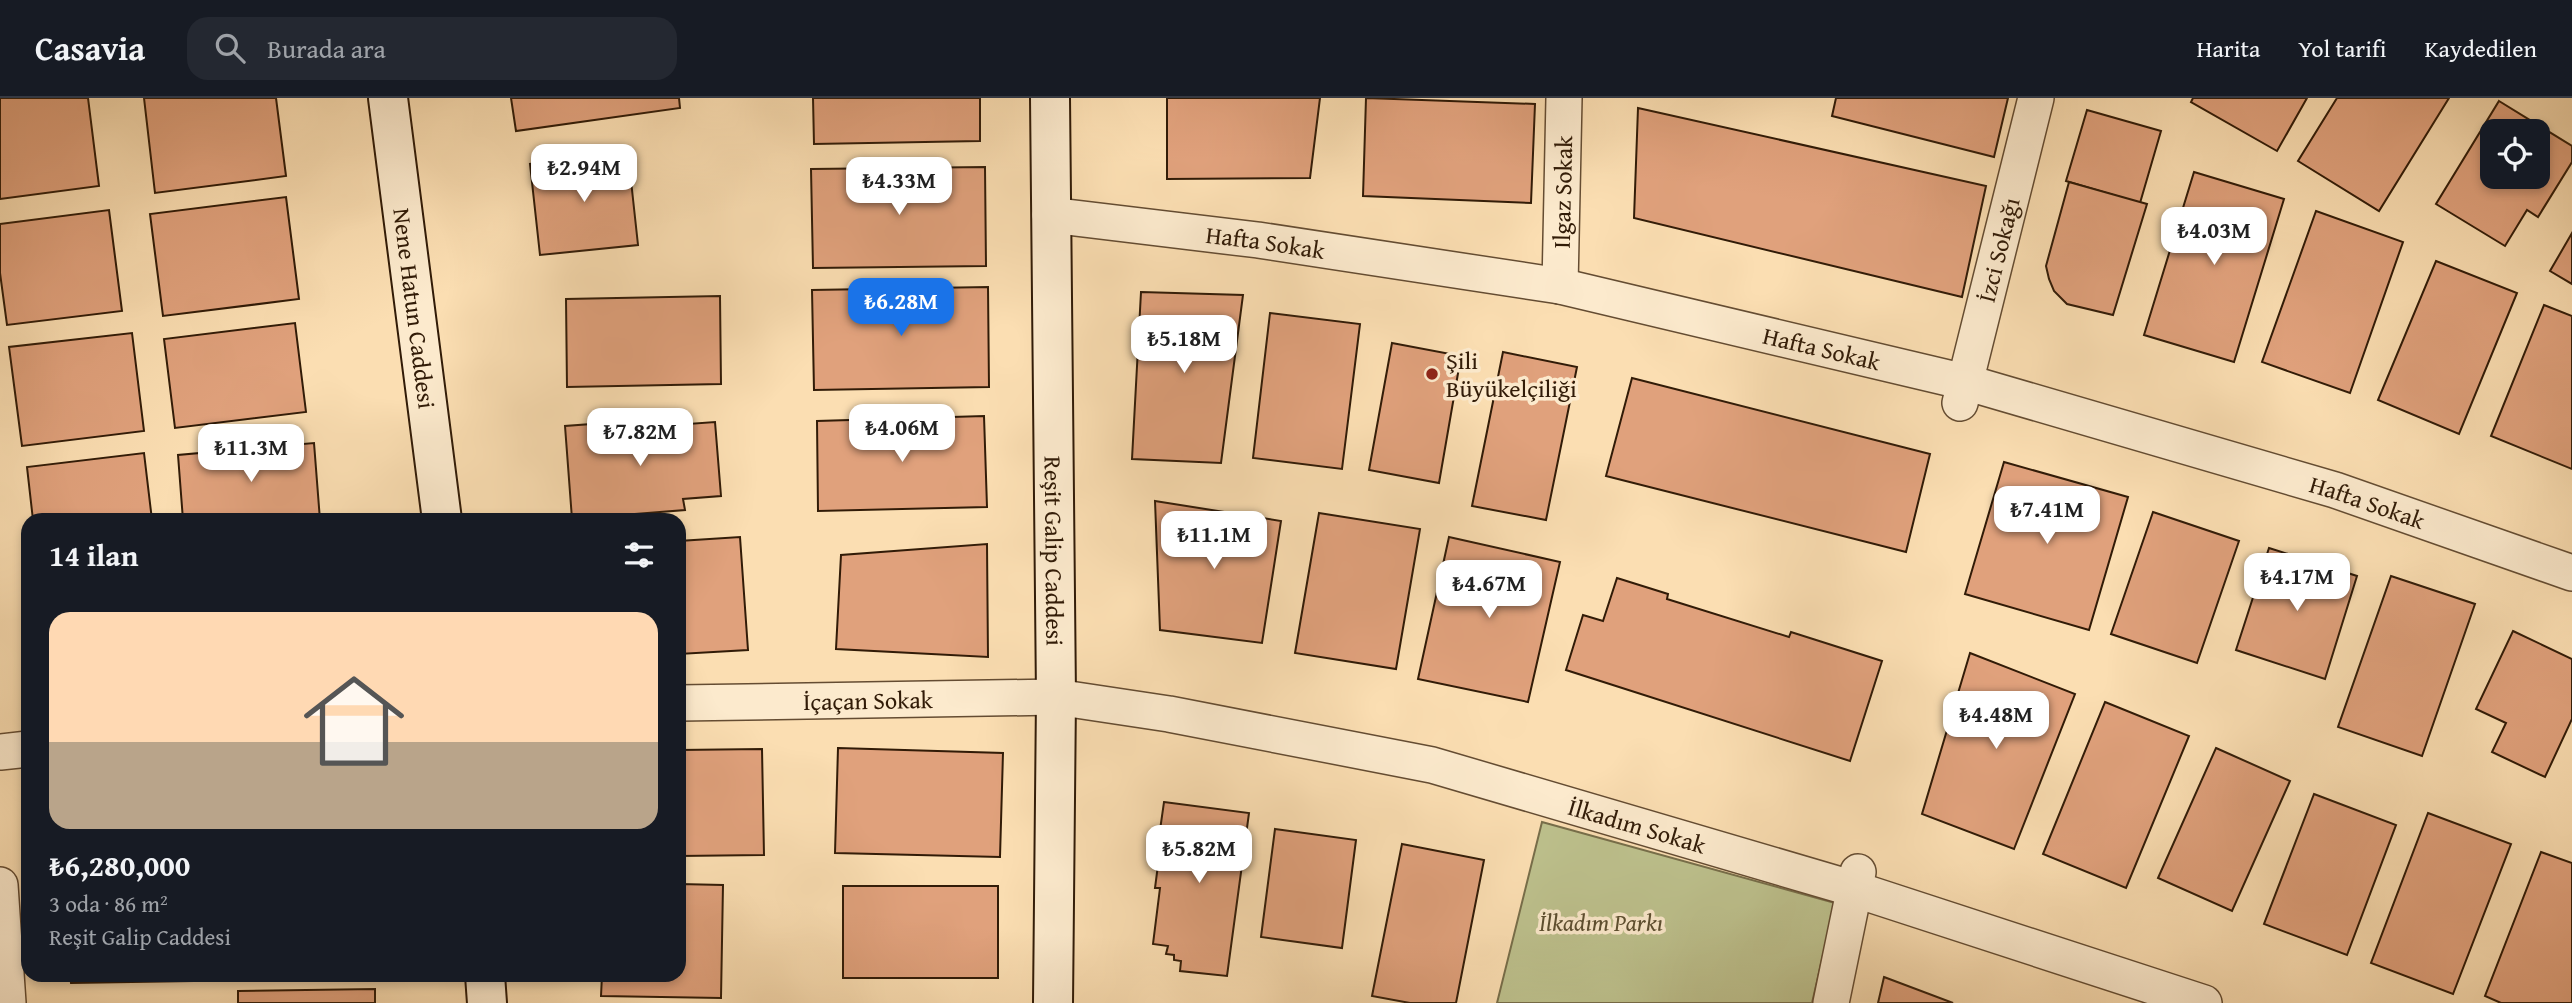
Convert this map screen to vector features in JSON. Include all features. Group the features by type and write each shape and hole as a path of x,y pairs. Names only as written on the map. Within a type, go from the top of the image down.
{"main road":[{"name":"Nene Hatun Caddesi","path":"388,98 441,513"},
{"name":"Reşit Galip Caddesi","path":"1050,98 1056,697 1053,1003"},
{"path":"486,982 487,1003"}],"street":[{"name":"Ilgaz Sokak","path":"1560,286 1564,98"},
{"name":"İzci Sokağı","path":"1963,392 2036,98"},
{"name":"Hafta Sokak","path":"1050,215 1258,240 1560,286 2335,490 2572,573"},
{"name":"İçaçan Sokak","path":"686,703 1056,697"},
{"name":"İlkadım Sokak","path":"1056,697 1169,714 1432,765 1856,880 2204,1003"},
{"path":"0,752 21,750"},
{"path":"1831,1003 1856,880"},
{"path":"0,885 8,1003"}],"green space":[{"name":"İlkadım Parkı","path":"1542,822 1835,903 1812,1003 1497,1003"}],"building":[{"path":"0,98 88,98 99,186 0,199"},
{"path":"144,98 276,98 286,176 155,193"},
{"path":"511,98 679,98 680,108 516,131"},
{"path":"813,98 980,98 980,141 814,144"},
{"path":"1167,98 1320,98 1310,178 1167,179"},
{"path":"1366,98 1535,104 1531,203 1363,196"},
{"path":"1836,98 2008,98 1994,157 1832,116"},
{"path":"2193,98 2307,98 2277,151 2191,102"},
{"path":"2337,98 2449,98 2379,211 2298,161"},
{"path":"2499,101 2528,119 2488,119"},
{"path":"1638,108 1986,186 1962,297 1634,218"},
{"path":"2087,110 2161,131 2140,203 2066,181"},
{"path":"2480,132 2480,189 2550,189 2550,132 2572,146 2572,162 2538,217 2527,210 2505,246 2436,204"},
{"path":"628,153 638,245 540,255 530,164"},
{"path":"985,167 986,266 813,268 811,169"},
{"path":"2194,172 2284,199 2234,362 2144,335"},
{"path":"2069,182 2147,204 2113,315 2067,304 2054,291 2049,279 2046,266"},
{"path":"286,197 299,299 163,316 150,214"},
{"path":"109,210 122,311 7,325 0,273 0,224"},
{"path":"2316,211 2403,242 2350,393 2262,362"},
{"path":"2572,233 2572,284 2550,271"},
{"path":"2436,261 2517,293 2459,434 2378,400"},
{"path":"988,287 989,387 814,390 812,290"},
{"path":"1141,292 1243,295 1221,463 1132,459"},
{"path":"720,296 721,384 567,387 566,299"},
{"path":"2544,305 2572,316 2572,469 2491,436"},
{"path":"1270,313 1360,324 1342,469 1253,458"},
{"path":"295,323 306,412 175,428 164,339"},
{"path":"132,333 144,431 22,446 9,347"},
{"path":"1392,343 1461,356 1439,483 1369,470"},
{"path":"1503,352 1577,367 1546,520 1472,506"},
{"path":"1632,378 1930,454 1906,552 1606,476"},
{"path":"984,416 987,507 818,511 817,421"},
{"path":"632,421 633,428 715,422 721,496 683,499 685,510 572,513 565,426"},
{"path":"314,443 319,513 182,513 178,455"},
{"path":"144,453 151,513 32,513 27,467"},
{"path":"2004,462 2128,497 2089,630 1965,594"},
{"path":"1155,501 1281,521 1262,643 1160,630"},
{"path":"2153,512 2239,541 2197,663 2111,634"},
{"path":"1319,513 1420,529 1396,669 1295,653"},
{"path":"740,537 748,650 686,654 686,541"},
{"path":"1449,537 1560,562 1528,702 1418,679"},
{"path":"987,544 988,657 836,649 841,555"},
{"path":"2269,548 2357,576 2325,679 2236,650"},
{"path":"2391,576 2475,604 2422,756 2338,727"},
{"path":"1617,578 1668,594 1667,599 1789,637 1791,632 1882,661 1850,761 1566,670 1583,615 1603,621"},
{"path":"2513,631 2572,659 2572,719 2545,777 2492,752 2506,723 2476,709"},
{"path":"1970,653 2075,694 2014,849 1922,814"},
{"path":"2105,702 2189,736 2126,888 2043,854"},
{"path":"838,748 1003,753 1000,857 835,853"},
{"path":"2216,748 2290,781 2232,911 2158,878"},
{"path":"762,749 764,855 686,856 686,750"},
{"path":"2314,794 2396,825 2347,955 2264,924"},
{"path":"1164,802 1249,813 1227,976 1180,971 1181,961 1174,960 1174,955 1166,954 1168,946 1153,944 1160,888 1155,888 1158,865 1155,865"},
{"path":"2428,813 2511,844 2453,994 2371,963"},
{"path":"1275,829 1356,840 1342,948 1261,937"},
{"path":"1402,844 1484,860 1456,1003 1410,1003 1372,996"},
{"path":"2541,852 2572,863 2572,1003 2501,1003 2485,996"},
{"path":"686,884 723,885 721,998 601,996 602,982 686,982"},
{"path":"843,886 998,886 998,978 843,978"},
{"path":"1884,977 1953,1003 1878,1003"},
{"path":"375,989 375,1003 238,1003 238,991"}],"place":[{"name":"Şili Büyükelçiliği","path":"1432,374"}]}
